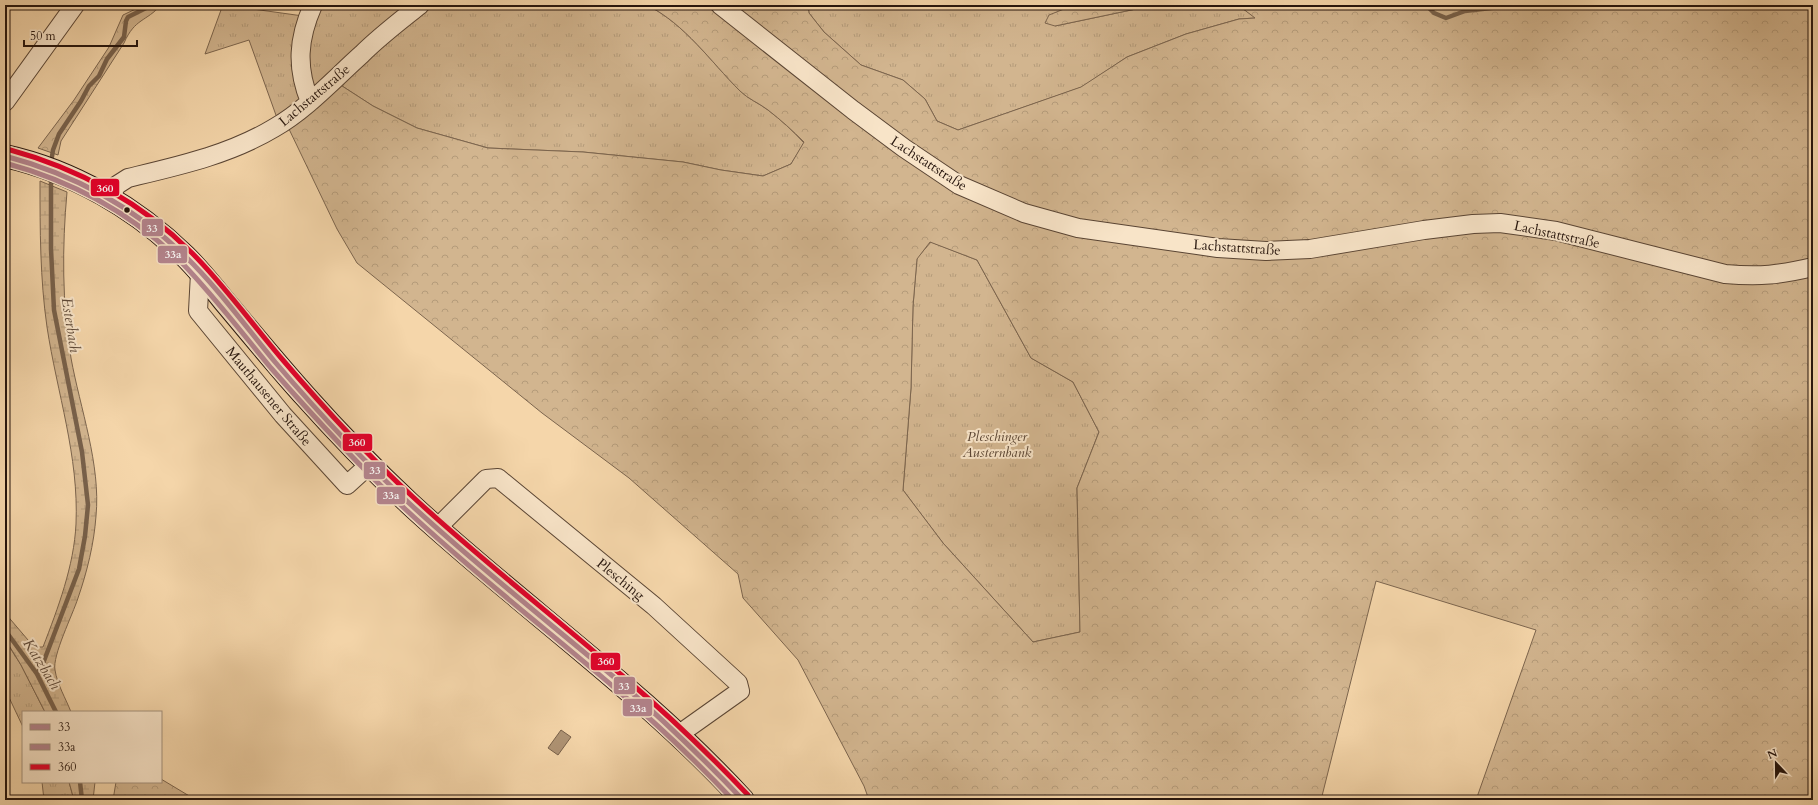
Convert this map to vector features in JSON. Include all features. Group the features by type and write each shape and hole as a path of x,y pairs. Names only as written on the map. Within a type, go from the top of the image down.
{"main road":[{"name":"Mauthausener Straße","path":"5,156 38,165 68,177 109,198 165,238 200,273 305,397 369,465 437,528"},
{"path":"437,528 621,684 678,735 744,800"}],"street":[{"path":"5,102 75,5"},
{"path":"310,102 305,89 300,53 301,36 313,5"},
{"name":"Lachstattstraße","path":"109,198 117,185 128,178 206,158 247,142 274,128 310,102 362,53 420,5"},
{"name":"Lachstattstraße","path":"720,5 859,114 910,152 959,185 1024,213 1078,228 1218,248 1266,251 1310,249 1424,230 1473,224 1500,223 1556,231 1725,274 1750,276 1779,275 1813,267"},
{"name":"Mauthausener Straße","path":"200,273 198,311 283,415 348,485 369,465"},
{"name":"Plesching","path":"437,528 486,478 498,478 654,606 738,683 740,691 678,735"}],"green space":[{"path":"144,5 161,5 132,29 61,141 58,155 38,148 74,100 109,47 123,15"},
{"path":"224,5 303,16 301,96 299,103 277,118 249,40 205,54"},
{"path":"317,5 410,5 311,92 303,65"},
{"path":"429,5 647,5 661,13 686,33 740,91 773,114 804,143 791,164 763,176 721,170 683,162 583,152 488,148 417,128 373,106 339,84 393,35"},
{"path":"647,5 712,5 946,183 1203,253 1515,230 1668,265 1813,272 1813,800 1476,800 1536,630 1376,581 1321,800 869,800 864,786 798,660 743,598 738,574 629,478 542,413 357,263 337,229 288,127 339,84 373,106 417,128 488,148 583,152 683,162 721,170 763,176 791,164 804,142 773,114 743,94 686,33 661,13","holes":["930,242 977,260 1031,358 1073,382 1099,432 1077,488 1080,632 1033,642 943,543 903,490 911,388 913,306 917,259"]},
{"path":"729,5 808,5 809,13 824,32 861,65 903,80 925,99 937,121 958,130 1081,87 1127,57 1186,34 1239,19 1255,18 1238,5 1813,5 1813,261 1750,271 1529,221 1389,231 1261,247 1089,223 1020,206 979,187 939,164"},
{"path":"808,5 1074,5 1055,26 1136,9 1183,9 1192,5 1238,5 1256,18 1239,19 1186,34 1127,57 1082,87 958,130 937,121 925,99 903,80 861,65 824,32 809,13"},
{"path":"1074,5 1192,5 1183,9 1136,9 1055,26 1045,23 1049,15"},
{"path":"40,181 67,192 64,233 64,296 66,317 71,358 93,457 97,497 95,526 87,568 78,598 60,645 55,664 58,681 71,711 44,711 21,665 5,639 5,613 34,647 43,647 60,602 69,571 75,540 76,499 74,474 71,449 47,327 43,291"},
{"name":"Pleschinger Austernbank","path":"931,242 977,260 1031,358 1073,382 1099,432 1077,488 1080,632 1033,642 943,543 903,490 911,388 913,306 917,258"},
{"path":"5,640 21,665 44,711 22,711 22,725 5,689"},
{"path":"162,780 196,800 113,800 116,783 162,783"},
{"path":"42,783 69,783 74,800 44,800"},
{"path":"69,783 95,783 93,800 74,800"}],"shaded area":[{"path":"561,730 571,737 558,755 548,748"}],"waterway":[{"name":"Esterbach","path":"51,163 53,150 59,134 89,86 99,76 107,59 124,37 128,17 152,5"},
{"name":"Esterbach","path":"1426,5 1434,13 1446,18 1465,11 1517,5"},
{"name":"Esterbach","path":"37,674 42,666 79,569 85,536 88,505 82,452 54,310 51,249 51,177"},
{"name":"Katzbach","path":"5,630 37,674 56,711"},
{"name":"Katzbach","path":"80,783 82,800"}],"transit line":[{"name":"360","path":"7,149 58,166 83,177 129,202 172,234 215,278 282,359 329,412 396,481 465,543 641,692 688,735 748,795"},
{"name":"33","path":"5,156 55,172 101,194 145,222 165,238 209,281 307,399 391,486 461,549 637,697 668,725 743,800"},
{"name":"33a","path":"5,163 54,179 100,201 143,229 163,245 205,288 271,368 303,404 386,490 455,554 589,666 646,716 691,757 733,800"}]}
